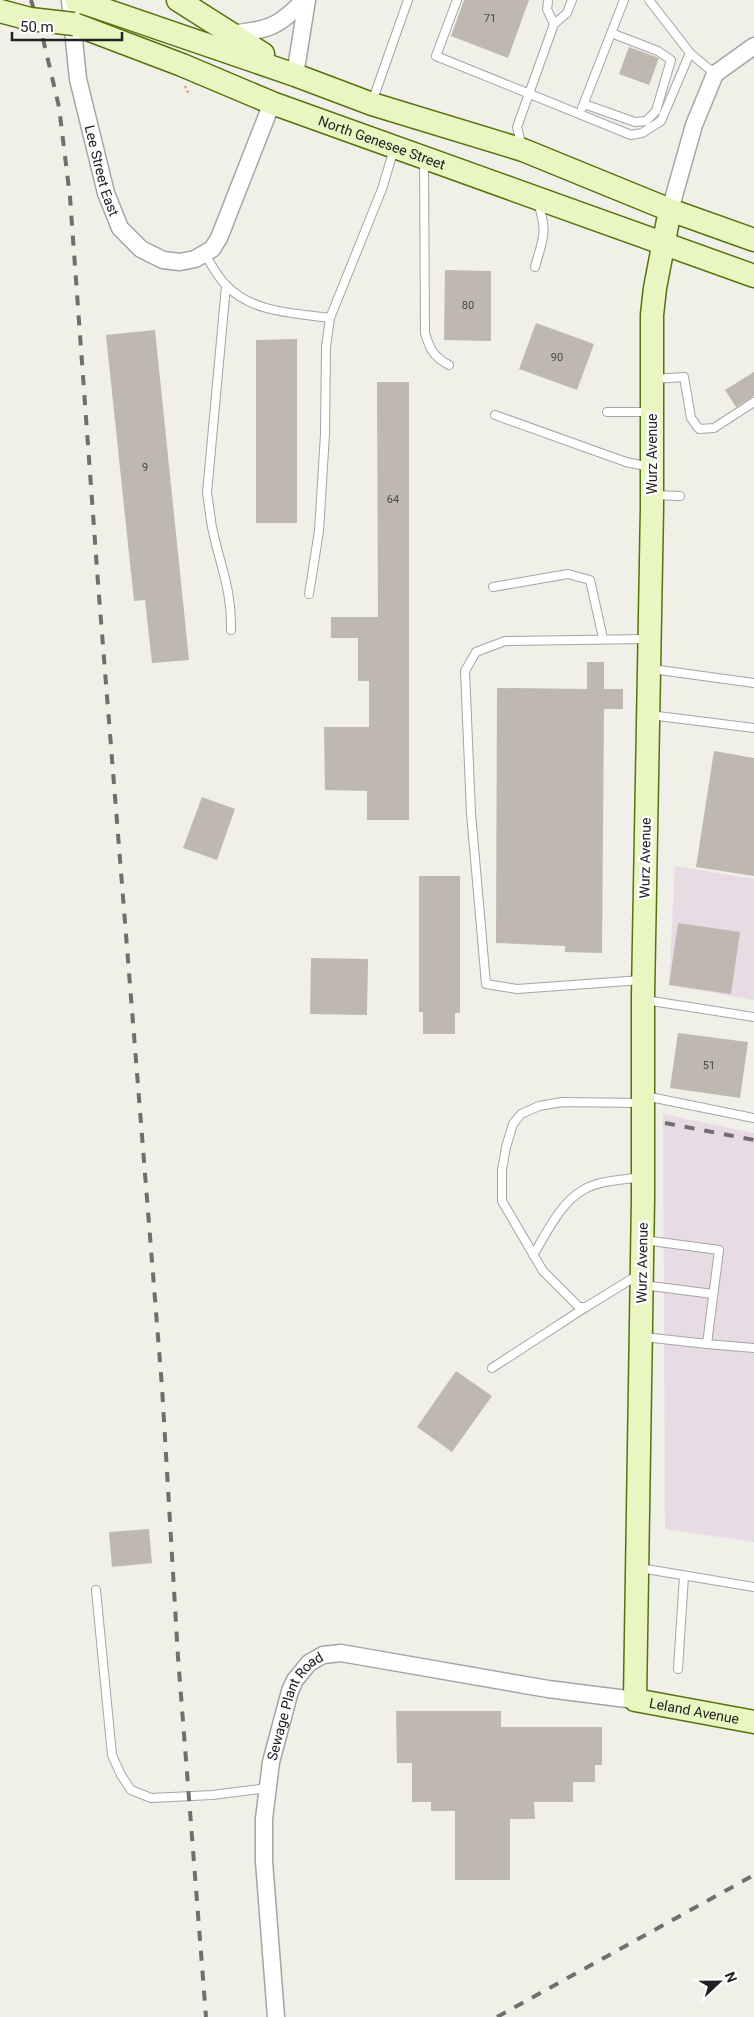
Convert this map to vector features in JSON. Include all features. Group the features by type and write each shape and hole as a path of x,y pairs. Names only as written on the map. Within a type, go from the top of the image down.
{"main road":[{"name":"North Genesee Street","path":"13,0 96,34 182,65 272,103 754,276"},
{"path":"178,0 295,75"},
{"path":"86,4 295,75 372,104 502,137 523,150 670,210 754,240"},
{"path":"0,11 15,16 55,23 74,24"},
{"name":"Wurz Avenue","path":"635,1700 642,1279 643,990 652,495 652,315 655,288 670,210"},
{"name":"Leland Avenue","path":"635,1700 754,1722"}],"street":[{"name":"Lee Street East","path":"70,0 78,79 106,193 120,228 141,249 164,260 180,262 195,259 204,254"},
{"path":"229,34 269,28 280,23 306,0"},
{"path":"295,75 306,0"},
{"path":"715,74 754,46"},
{"name":"Wurz Avenue","path":"670,210 694,124 715,74"},
{"path":"204,254 212,250 219,238 272,103"},
{"name":"Sewage Plant Road","path":"276,2017 264,1861 264,1819 271,1762 290,1692 295,1680 310,1663 323,1656 341,1654 548,1689 635,1700"}],"lane":[{"path":"372,104 408,0"},
{"path":"457,0 436,56 530,96 631,135 642,133 661,121 690,53"},
{"path":"502,137 517,127 530,96 554,24 567,13 572,0"},
{"path":"580,115 624,0"},
{"path":"649,0 690,53 715,74"},
{"path":"548,2 547,9 554,24"},
{"path":"584,104 635,122 646,121 656,111 670,60 658,51 611,34"},
{"path":"517,127 523,150"},
{"path":"308,594 319,531 325,434 326,346 330,318 382,189 394,147"},
{"path":"424,157 426,196 425,333 429,346 438,359 449,365"},
{"path":"535,267 545,232 544,220 536,198"},
{"path":"204,254 226,286 247,302 277,310 330,318"},
{"path":"226,286 207,493 212,527 228,582 232,608 231,630"},
{"path":"652,379 684,377 691,418 699,429 714,428 754,402"},
{"path":"607,412 652,412"},
{"path":"495,415 626,462 652,467"},
{"path":"652,495 680,496"},
{"path":"493,587 568,574 590,580 603,638"},
{"path":"649,639 603,638 505,641 476,652 465,671 471,813 486,984 517,989 643,990 754,1017"},
{"path":"649,668 754,683"},
{"path":"648,715 754,728"},
{"path":"586,1308 579,1307 543,1272 502,1201 502,1170 506,1146 513,1124 521,1114 539,1106 562,1102 643,1100 754,1118"},
{"path":"533,1255 564,1206 583,1189 643,1177"},
{"path":"642,1240 718,1250 707,1344"},
{"path":"492,1368 586,1308 642,1279 713,1294"},
{"path":"641,1337 754,1348"},
{"path":"638,1568 754,1587"},
{"path":"678,1669 684,1576"},
{"path":"96,1590 112,1755 131,1790 151,1798 212,1795 268,1788"}],"shaded area":[{"path":"675,866 754,879 754,1000 669,985"},
{"path":"663,1114 754,1133 754,1542 665,1529"}],"building":[{"path":"464,0 529,0 508,58 451,36"},
{"path":"629,47 659,58 649,85 619,74"},
{"path":"445,270 491,271 491,341 444,340"},
{"path":"536,323 594,344 577,390 519,369"},
{"path":"155,330 189,660 152,663 145,600 134,601 106,335"},
{"path":"297,339 297,523 256,523 256,340"},
{"path":"754,372 754,396 736,407 725,390"},
{"path":"377,382 409,382 409,820 367,820 367,791 325,790 324,727 369,727 369,681 358,681 358,638 331,638 331,617 378,617"},
{"path":"587,662 604,662 604,689 623,689 623,709 604,709 602,953 565,952 565,946 496,943 497,688 587,689"},
{"path":"714,751 754,758 754,876 696,867"},
{"path":"202,797 235,809 217,860 183,848"},
{"path":"419,876 460,876 460,1013 455,1013 455,1034 423,1034 423,1012 419,1012"},
{"path":"678,923 740,932 731,994 669,985"},
{"path":"311,958 368,959 367,1015 310,1014"},
{"path":"678,1033 748,1042 740,1098 670,1088"},
{"path":"456,1371 492,1396 452,1452 417,1427"},
{"path":"149,1529 152,1563 112,1567 109,1532"},
{"path":"396,1711 501,1711 501,1727 602,1727 602,1765 595,1765 595,1782 573,1782 573,1802 534,1802 535,1819 510,1819 510,1880 455,1880 455,1811 431,1811 431,1802 412,1802 412,1763 397,1763"}],"railway":[{"path":"31,0 44,43 59,107 70,197 98,583 162,1387 178,1657 206,2017"},
{"path":"665,1123 754,1140"},
{"path":"497,2017 754,1875"}]}
